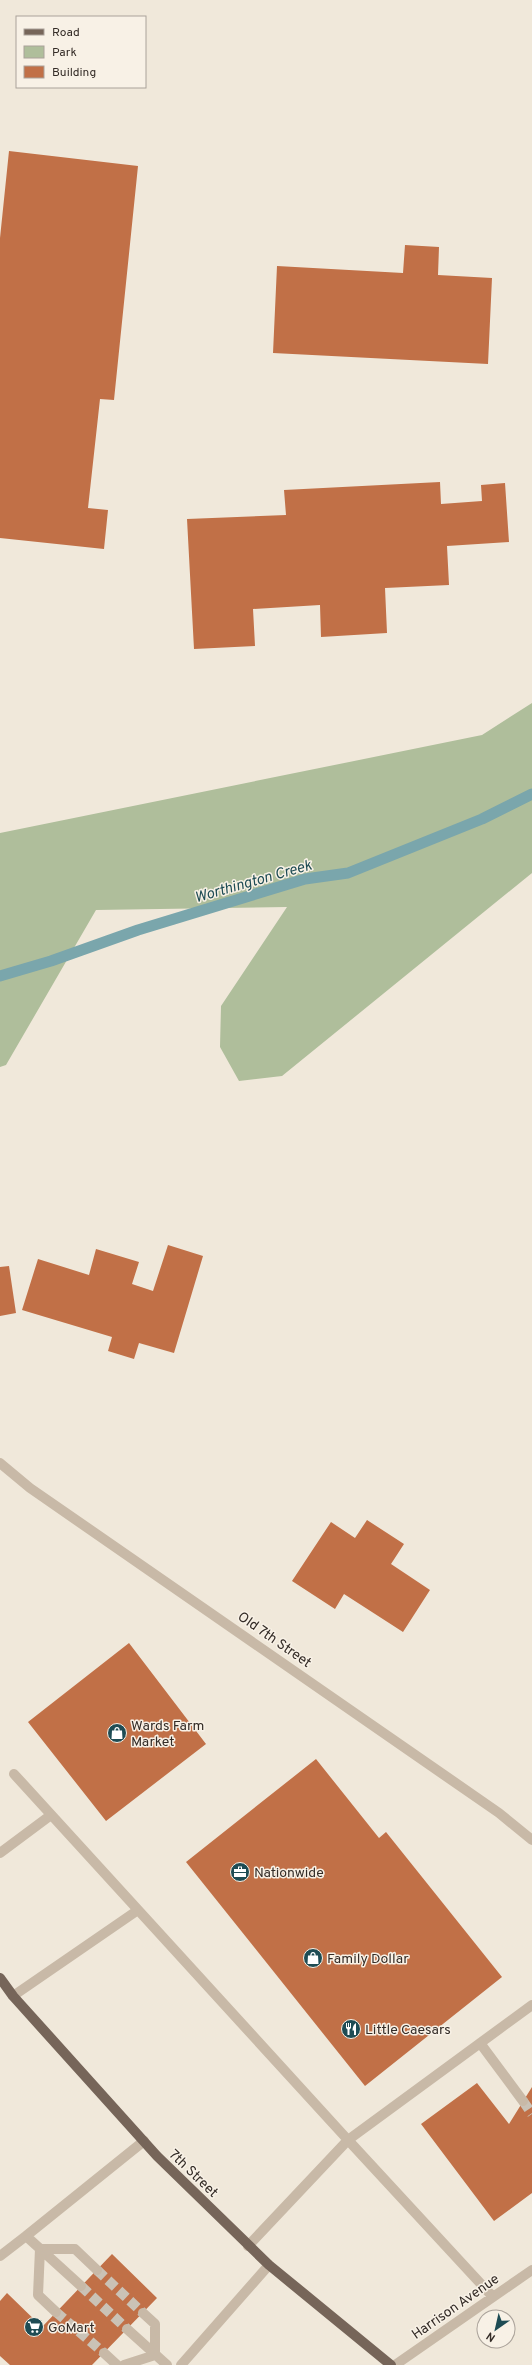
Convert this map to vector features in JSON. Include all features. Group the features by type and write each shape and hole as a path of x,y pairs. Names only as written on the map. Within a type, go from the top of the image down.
{"main road":[{"name":"7th Street","path":"0,1978 13,1996 144,2141 248,2246 391,2365"}],"street":[{"name":"Old 7th Street","path":"0,1463 30,1488 499,1813 532,1840"},
{"path":"14,1774 493,2297"},
{"path":"0,1853 51,1815"},
{"path":"13,1996 138,1910"},
{"path":"248,2246 348,2140 532,2005"},
{"path":"480,2043 523,2101"},
{"path":"0,2256 144,2141"},
{"path":"26,2236 81,2286"},
{"path":"40,2249 75,2249 97,2270"},
{"path":"40,2249 38,2295 56,2312"},
{"path":"181,2365 269,2265"},
{"name":"Harrison Avenue","path":"395,2365 532,2270"},
{"path":"143,2312 155,2324 155,2355"},
{"path":"127,2329 167,2365"},
{"path":"104,2353 117,2365"},
{"path":"124,2365 155,2355"}],"green space":[{"path":"532,703 532,873 282,1076 239,1081 220,1047 221,1006 287,907 96,910 6,1065 0,1067 0,833 482,735"}],"building":[{"path":"9,151 138,166 114,400 100,399 88,508 108,510 104,549 0,538 0,238"},
{"path":"405,245 439,247 438,275 492,278 488,364 273,353 277,266 403,273"},
{"path":"440,482 441,504 482,501 481,485 505,483 509,542 447,546 449,585 385,588 387,633 321,637 320,605 253,609 255,646 194,649 187,519 286,515 284,490"},
{"path":"168,1245 203,1256 174,1353 139,1343 134,1359 108,1351 112,1337 22,1310 38,1259 89,1275 96,1249 139,1262 132,1284 153,1291"},
{"path":"9,1266 16,1313 0,1316 0,1267"},
{"path":"367,1520 404,1544 391,1564 430,1590 403,1632 344,1594 335,1609 292,1581 331,1522 355,1538"},
{"name":"Wards Farm Market","path":"129,1643 206,1744 106,1821 28,1722"},
{"path":"316,1759 379,1838 386,1832 502,1977 365,2086 186,1862"},
{"path":"477,2083 509,2124 532,2087 532,2193 494,2221 421,2124"},
{"path":"112,2254 157,2298 92,2365 10,2365 0,2356 0,2301 7,2293 42,2327"}],"waterway":[{"name":"Worthington Creek","path":"0,976 51,961 138,930 305,879 348,873 482,819 532,794"}],"tunnel":[{"path":"523,2101 532,2114"},
{"path":"97,2270 143,2313"},
{"path":"81,2286 127,2329"},
{"path":"56,2312 104,2353"}],"place":[{"name":"Wards Farm Market","path":"117,1733"},
{"name":"Nationwide","path":"240,1872"},
{"name":"Family Dollar","path":"313,1958"},
{"name":"Little Caesars","path":"351,2029"},
{"name":"GoMart","path":"34,2327"}]}
